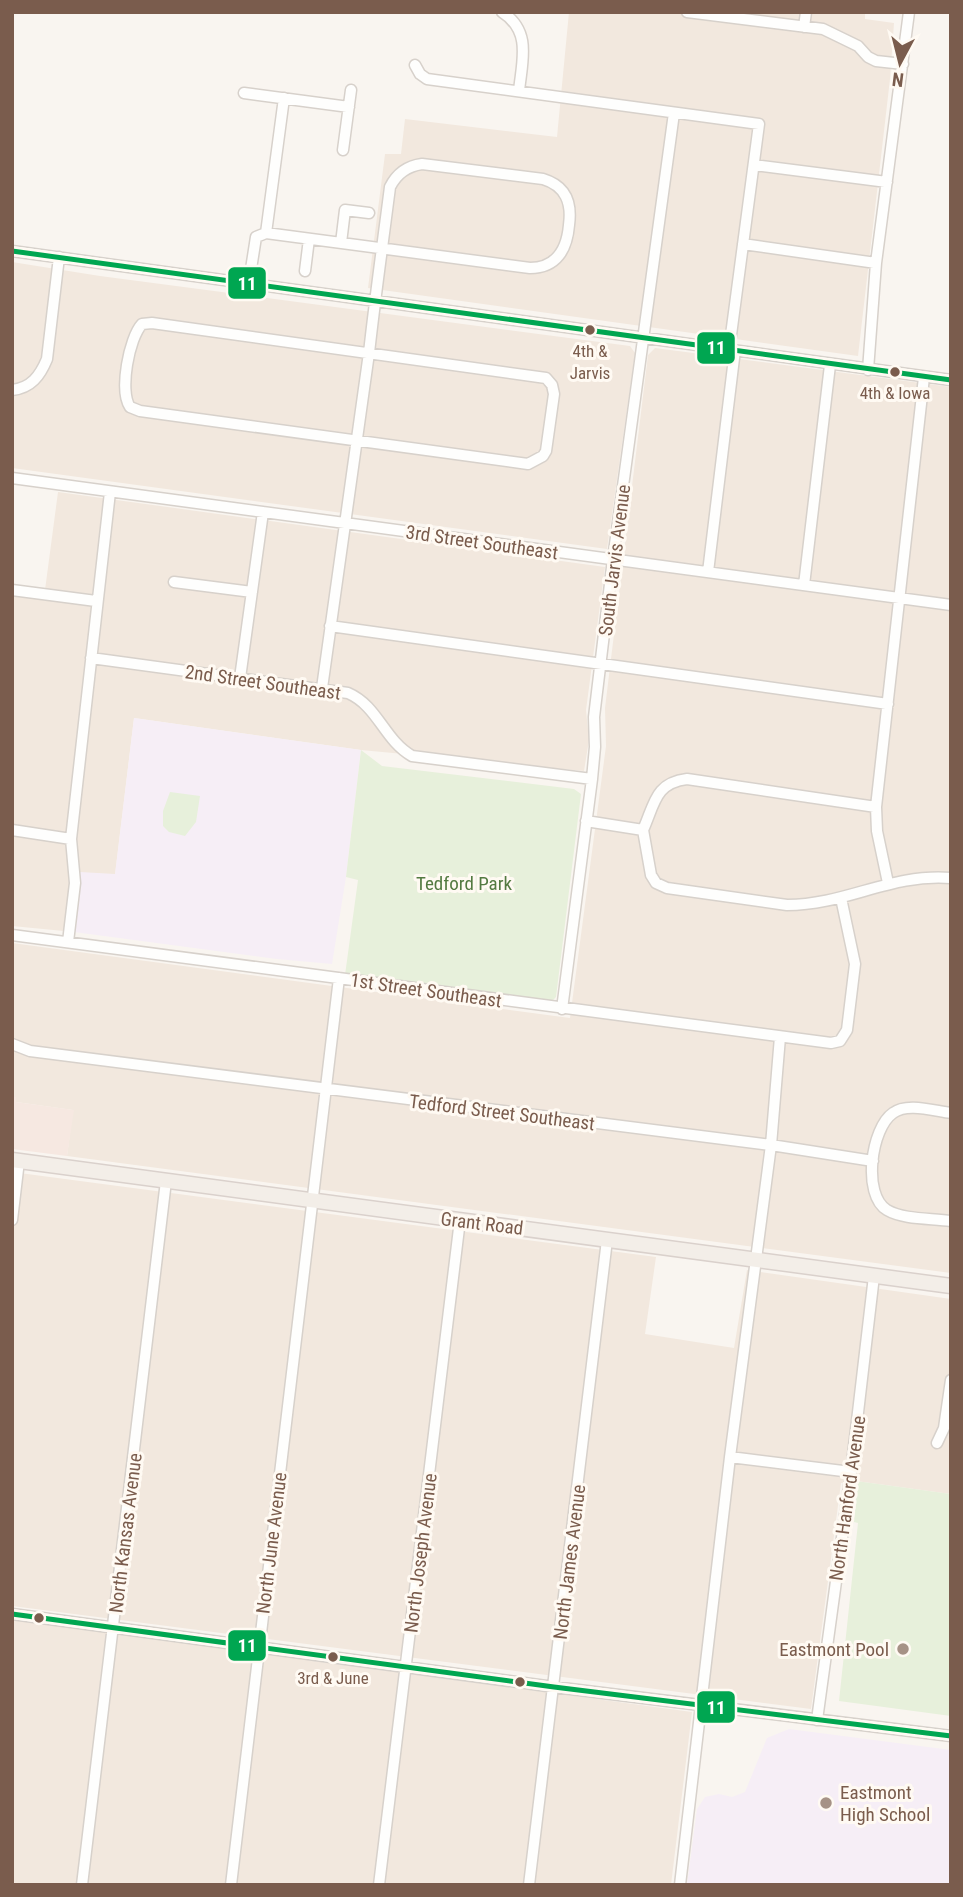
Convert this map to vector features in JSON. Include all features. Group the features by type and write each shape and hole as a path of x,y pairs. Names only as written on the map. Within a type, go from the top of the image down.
{"main road":[{"name":"Grant Road","path":"16,1161 951,1286"}],"street":[{"path":"687,12 823,29 846,38 876,61 903,64"},
{"path":"804,27 806,12"},
{"path":"868,370 876,263 909,12"},
{"path":"505,13 522,33 519,91"},
{"path":"415,65 427,79 759,124 743,244 708,572"},
{"path":"343,150 351,90"},
{"path":"244,93 349,107"},
{"path":"266,233 284,98"},
{"name":"South Jarvis Avenue","path":"562,1009 592,779 594,717 613,559 674,113"},
{"path":"251,269 256,237 266,233 309,239 382,248 537,268 554,261 565,247 571,213 569,201 559,187 543,179 428,164 414,165 400,173 390,187 382,248 374,300 369,353 343,523 322,688"},
{"path":"754,165 887,182"},
{"path":"341,243 345,210 369,213"},
{"path":"305,271 309,239"},
{"path":"743,244 876,263"},
{"path":"12,251 951,380"},
{"path":"12,390 23,389 33,382 42,373 47,359 59,257"},
{"path":"152,323 546,378 552,385 554,394 547,451 528,464 356,439 140,411 130,407 125,401 125,383 132,338 142,324 152,323"},
{"path":"804,585 830,365"},
{"path":"888,883 877,831 876,807 924,377"},
{"name":"3rd Street Southeast","path":"12,478 951,605"},
{"path":"68,942 75,883 72,839 110,492"},
{"path":"240,678 263,512"},
{"path":"174,582 252,592"},
{"path":"12,590 96,601"},
{"path":"330,626 888,704"},
{"name":"2nd Street Southeast","path":"91,658 322,688 359,698 373,711 393,742 412,756 592,779"},
{"path":"876,807 687,779 673,781 663,786 643,830 650,875 656,883 667,888 787,905 805,905 841,898 914,877 951,878"},
{"path":"586,821 643,830"},
{"path":"12,830 72,839"},
{"name":"1st Street Southeast","path":"12,935 823,1043 840,1041 847,1030 855,964 841,898"},
{"name":"North June Avenue","path":"232,1885 339,978"},
{"path":"680,1885 699,1706 771,1145 780,1037"},
{"name":"Tedford Street Southeast","path":"12,1044 30,1051 771,1145 873,1161"},
{"path":"951,1113 904,1108 893,1112 882,1126 873,1161 873,1192 885,1209 895,1213 951,1221"},
{"path":"12,1220 16,1161"},
{"name":"North Kansas Avenue","path":"82,1885 166,1181"},
{"name":"North Joseph Avenue","path":"379,1885 460,1220"},
{"name":"North James Avenue","path":"529,1885 607,1240"},
{"name":"North Hanford Avenue","path":"817,1720 851,1472 874,1276"},
{"path":"937,1443 944,1428 951,1380"},
{"path":"730,1457 851,1472"},
{"path":"12,1614 699,1706 951,1736"}],"shaded area":[{"path":"569,12 865,12 865,19 894,23 858,356 368,288 385,154 401,154 405,119 557,137"},
{"path":"12,262 630,346 635,353 607,549 12,468"},
{"path":"655,348 951,387 951,1273 67,1156 73,1110 16,1102 16,1097 12,1097 12,943 570,1018 606,746 605,708 648,355"},
{"path":"58,492 605,567 586,710 589,740 584,771 361,750 134,718 115,875 74,932 12,926 12,585 45,590"},
{"path":"134,718 361,750 346,877 332,964 74,932 80,872 115,874"},
{"path":"12,1097 16,1097 16,1102 74,1110 67,1156 12,1149"},
{"path":"12,1172 656,1257 645,1334 734,1348 747,1270 951,1299 951,1494 856,1481 841,1483 811,1709 12,1606"},
{"path":"12,1620 692,1712 671,1885 12,1885"},
{"name":"Eastmont High School","path":"789,1729 951,1750 951,1885 687,1885 697,1809 705,1797 719,1794 732,1797 745,1792 767,1738"}],"green space":[{"name":"Tedford Park","path":"361,750 382,766 574,789 581,794 556,997 551,1002 345,975 358,880 346,877"},
{"path":"170,792 200,796 196,822 185,836 169,832 163,826 163,811"},
{"path":"856,1481 951,1494 951,1716 839,1701 858,1523 850,1521"}],"transit line":[{"name":"11","path":"12,251 951,380"},
{"name":"11","path":"12,1614 554,1687 951,1736"}],"place":[{"name":"4th & Jarvis","path":"590,330"},
{"name":"4th & Iowa","path":"895,372"},
{"name":"Eastmont Pool","path":"903,1649"},
{"name":"3rd & June","path":"333,1657"},
{"name":"Eastmont High School","path":"826,1803"}]}
